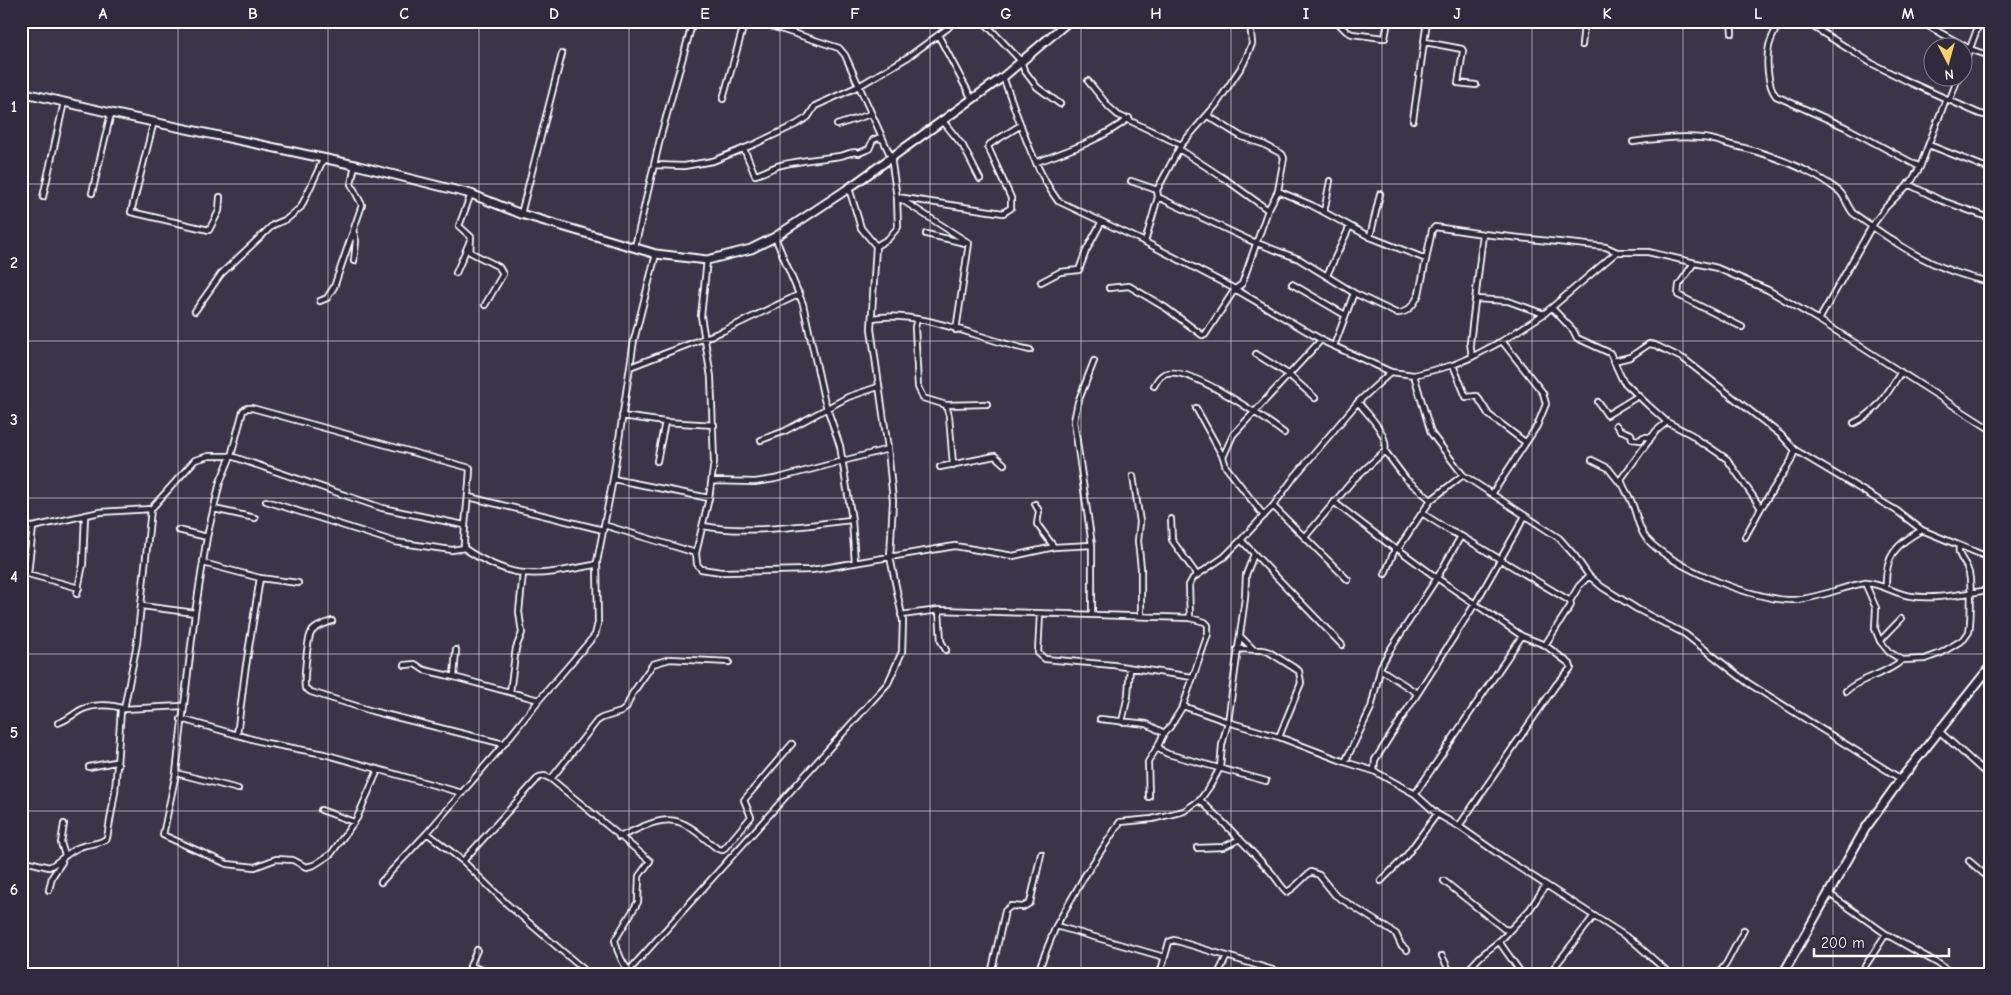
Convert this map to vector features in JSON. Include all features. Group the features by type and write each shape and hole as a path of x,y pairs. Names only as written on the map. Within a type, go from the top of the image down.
{"main road":[{"path":"21,92 355,165 470,194 521,214 656,254 707,260 751,249 775,238 849,188 1003,77 1069,21"},
{"path":"1783,974 1865,830 1901,779 1989,669"}],"street":[{"path":"635,247 673,89 693,21"},
{"path":"723,99 745,21"},
{"path":"751,21 766,23 838,48 845,55 882,139 892,156 898,227 888,239 876,246"},
{"path":"654,165 684,166 713,162 797,124 808,117 815,106 858,86 908,58 954,21"},
{"path":"983,21 1021,61 1022,66 1037,87 1060,104"},
{"path":"1145,242 1158,197 1157,190 1180,147 1208,116 1244,63 1252,44 1250,21"},
{"path":"1339,21 1343,28 1352,34 1382,38 1385,38 1388,21"},
{"path":"1413,120 1427,21"},
{"path":"1582,21 1584,26 1582,45"},
{"path":"1731,21 1732,33"},
{"path":"1780,21 1769,45 1768,54 1772,89 1776,96 1845,127 1920,167"},
{"path":"1804,21 1871,63 1980,114 1990,116"},
{"path":"1919,21 1950,38"},
{"path":"1974,38 1980,21"},
{"path":"938,35 972,99"},
{"path":"1425,42 1462,48 1458,83 1476,85"},
{"path":"1974,50 1990,56"},
{"path":"521,214 562,54"},
{"path":"1003,77 1037,162 1058,201 1145,242 1334,346 1391,372 1414,375 1453,365 1472,357 1502,341 1544,314 1617,252"},
{"path":"1088,81 1118,115 1129,118 1180,147 1268,210"},
{"path":"1819,320 1872,226 1920,167 1953,88"},
{"path":"43,197 64,102"},
{"path":"92,193 111,113"},
{"path":"837,126 871,114"},
{"path":"1108,288 1130,286 1166,308 1203,335 1234,290 1242,284 1268,210 1278,191 1284,158 1282,154 1263,144 1242,137 1208,116"},
{"path":"1037,162 1085,145 1117,128 1129,118"},
{"path":"942,120 963,146 980,179"},
{"path":"154,121 131,212 209,230 219,211 220,197"},
{"path":"897,198 1007,212 1011,208 1011,198 988,147 1021,125"},
{"path":"1633,142 1700,137 1744,147 1779,160 1824,180 1841,192 1852,213 1922,260 1945,270 1990,282"},
{"path":"744,149 755,175 792,163 841,156 855,151 859,153 869,149 873,140 882,139"},
{"path":"1929,145 1990,169"},
{"path":"195,311 222,274 273,226 287,219 301,207 324,158"},
{"path":"320,300 327,298 334,287 362,205 351,181 355,165"},
{"path":"1132,181 1157,190"},
{"path":"1324,212 1330,181"},
{"path":"1908,184 1940,200 1990,218"},
{"path":"463,861 539,777 545,776 551,779 650,861 639,876 638,902 615,940 617,950 629,973 888,683 902,652 902,615 890,557 892,501 888,449 871,329 876,246 861,228 849,188"},
{"path":"1278,191 1324,212 1370,237 1426,259"},
{"path":"470,194 459,226 471,237"},
{"path":"1370,237 1380,194"},
{"path":"1158,197 1257,243 1299,260 1327,275 1354,293 1402,314 1416,302 1419,294 1433,228 1606,247 1617,252 1648,252 1717,268 1768,290 1819,320 1990,429"},
{"path":"897,198 969,243"},
{"path":"1041,282 1060,272 1079,270 1102,223"},
{"path":"1327,275 1350,226"},
{"path":"353,231 356,241 354,261"},
{"path":"926,234 969,243"},
{"path":"1472,357 1470,343 1483,234"},
{"path":"456,273 471,237"},
{"path":"471,237 470,252 500,267 503,274 484,305"},
{"path":"775,238 789,274 800,294 808,318 824,399 840,446 852,520 855,563"},
{"path":"956,330 969,243"},
{"path":"381,882 462,793 595,635 598,623 596,562 613,479 634,340 656,254"},
{"path":"707,260 701,305 704,339 711,377 714,462 709,498 696,553 697,564 701,569 721,572 812,570 955,546 1013,556 1054,547 1092,544"},
{"path":"1694,263 1680,285 1678,295 1742,328"},
{"path":"1292,284 1345,314"},
{"path":"1334,346 1354,293"},
{"path":"630,367 704,339 800,294"},
{"path":"1476,299 1508,301 1544,314"},
{"path":"1552,308 1573,330 1577,338 1607,350 1623,381 1667,422 1692,435 1701,443 1706,444 1727,459 1761,508"},
{"path":"872,318 895,315 917,319 1007,346 1030,350"},
{"path":"917,319 915,327 920,393 923,398 946,405 987,404"},
{"path":"1223,457 1233,435 1253,411 1322,339"},
{"path":"1492,494 1536,426 1546,404 1543,393 1502,341"},
{"path":"1614,361 1630,357 1649,344 1656,345 1684,359 1769,425 1795,450 1897,511 1922,530 1990,558"},
{"path":"1256,354 1288,374 1315,398"},
{"path":"1092,615 1092,544 1074,421 1078,402 1094,361"},
{"path":"1453,365 1466,398 1477,396 1480,398 1489,415 1525,442"},
{"path":"1190,618 1189,585 1197,575 1224,557 1264,516 1295,476 1358,402 1391,372"},
{"path":"1854,423 1871,414 1901,372"},
{"path":"1154,386 1163,374 1176,373 1214,387 1253,411 1284,434"},
{"path":"1414,375 1431,433 1463,475 1559,538 1589,576 1602,587 1621,600 1685,634 1748,683 1901,779"},
{"path":"761,440 785,431 848,397 878,387"},
{"path":"1598,402 1607,415 1638,396"},
{"path":"1358,402 1376,424 1382,436 1386,448 1385,451 1406,479 1431,500"},
{"path":"946,405 949,416 953,465"},
{"path":"378,770 354,822 331,854 314,865 306,867 293,860 276,859 255,867 227,864 163,834 176,773 182,706 207,537 220,482 231,456 243,411 252,408 470,468 469,497 464,525 464,548"},
{"path":"1196,408 1223,457 1226,467 1264,516"},
{"path":"622,416 665,422 714,425"},
{"path":"657,461 665,422"},
{"path":"1623,486 1621,479 1656,431 1667,422"},
{"path":"1616,425 1620,430 1631,434 1632,439 1641,440 1643,437 1649,437 1649,442"},
{"path":"712,482 765,481 888,449"},
{"path":"1745,537 1791,461 1795,450"},
{"path":"1305,537 1354,478 1385,451"},
{"path":"21,860 48,867 80,846 103,842 107,838 118,765 121,710 124,709 142,606 151,509 195,460 209,456 231,456 382,508 464,525"},
{"path":"940,467 996,456 1004,464"},
{"path":"1592,460 1608,468 1623,486 1632,501 1642,532 1647,539 1675,559 1717,583 1777,600 1817,596 1866,583 1886,586 1912,596 1955,596 1990,590"},
{"path":"1385,574 1397,549 1431,500 1463,475"},
{"path":"1133,476 1140,522 1138,541 1141,568 1141,616"},
{"path":"613,479 709,498"},
{"path":"469,497 604,527 696,553"},
{"path":"266,501 395,542 452,550 464,548 474,556 490,563 523,573 551,572 594,565 596,562"},
{"path":"1334,502 1475,604 1522,636 1545,645 1570,664 1571,668 1556,685 1460,827"},
{"path":"1035,504 1039,511 1037,524 1054,547"},
{"path":"1273,506 1348,580"},
{"path":"214,508 255,518"},
{"path":"21,526 33,527 100,512 151,509"},
{"path":"1422,513 1570,601"},
{"path":"77,594 83,564 86,515"},
{"path":"1374,771 1375,760 1475,604 1525,516"},
{"path":"702,526 724,530 752,529 852,520"},
{"path":"1171,520 1172,540 1197,575"},
{"path":"33,527 28,574 79,588"},
{"path":"178,530 207,537"},
{"path":"1886,586 1886,568 1890,556 1901,542 1922,530"},
{"path":"1345,762 1371,708 1380,669 1390,650 1438,578 1462,536"},
{"path":"1241,540 1342,645"},
{"path":"1846,691 1885,672 1902,660 1928,658 1955,645 1968,634 1971,612 1968,570 1958,554 1959,546"},
{"path":"1037,974 1056,926 1084,877 1120,822 1184,811 1200,800 1220,768 1222,745 1228,722 1246,598 1246,575 1254,554"},
{"path":"203,563 260,578 298,583"},
{"path":"510,692 516,648 522,633 518,612 523,573"},
{"path":"1545,645 1571,605 1570,601 1579,586 1589,576"},
{"path":"237,735 260,578"},
{"path":"1866,583 1876,608 1875,629 1880,641 1889,652 1902,660"},
{"path":"142,606 195,613"},
{"path":"902,615 939,610 1190,618 1205,622 1209,630 1183,706 1164,733 1148,762 1149,797"},
{"path":"939,610 941,641 946,650"},
{"path":"1040,614 1038,653 1045,660 1079,661 1192,677"},
{"path":"1880,641 1901,619"},
{"path":"332,622 315,628 311,634 305,672 305,688 311,692 372,711 504,744"},
{"path":"1240,636 1254,650"},
{"path":"1415,794 1522,636"},
{"path":"454,677 456,650"},
{"path":"1237,650 1263,650 1299,671 1301,676 1299,688 1279,737"},
{"path":"551,779 597,721 621,712 626,708 653,664 670,659 729,662"},
{"path":"405,665 415,664 424,670 539,700"},
{"path":"1122,722 1128,695 1130,668"},
{"path":"1380,669 1417,693"},
{"path":"58,723 82,709 116,706 124,709 182,706"},
{"path":"1183,706 1279,737 1374,771 1415,794 1437,814 1460,827 1634,941 1670,974"},
{"path":"181,719 266,743 324,754 462,793"},
{"path":"1100,719 1147,724 1164,733"},
{"path":"1939,731 1990,777"},
{"path":"619,837 658,821 671,820 685,824 722,850 751,817 744,804 744,800 792,744"},
{"path":"1158,746 1168,754 1266,781"},
{"path":"90,766 115,762 118,765"},
{"path":"176,773 238,789"},
{"path":"1200,800 1240,839 1287,892 1295,888 1310,872 1319,875 1335,895 1396,934 1401,945 1407,950"},
{"path":"321,810 354,822"},
{"path":"1381,881 1406,856 1437,814"},
{"path":"64,824 61,844 66,855"},
{"path":"427,833 463,861 507,904 588,974"},
{"path":"1198,848 1223,847 1240,839"},
{"path":"991,974 1005,911 1011,906 1023,907 1030,903 1041,854"},
{"path":"49,890 52,877 62,862 61,859"},
{"path":"1970,861 1990,879"},
{"path":"1444,881 1504,930 1510,930"},
{"path":"1461,974 1471,969 1478,958 1500,942 1530,909 1546,885"},
{"path":"1828,893 1886,934 1939,964 1952,974"},
{"path":"1549,974 1594,916"},
{"path":"1056,926 1164,957"},
{"path":"1718,974 1726,964 1744,930"},
{"path":"1860,974 1886,934"},
{"path":"1160,974 1169,942 1174,940 1286,974"},
{"path":"1500,942 1522,974"},
{"path":"476,950 470,966 494,974"},
{"path":"1218,974 1227,956"},
{"path":"1442,956 1451,974"}]}
